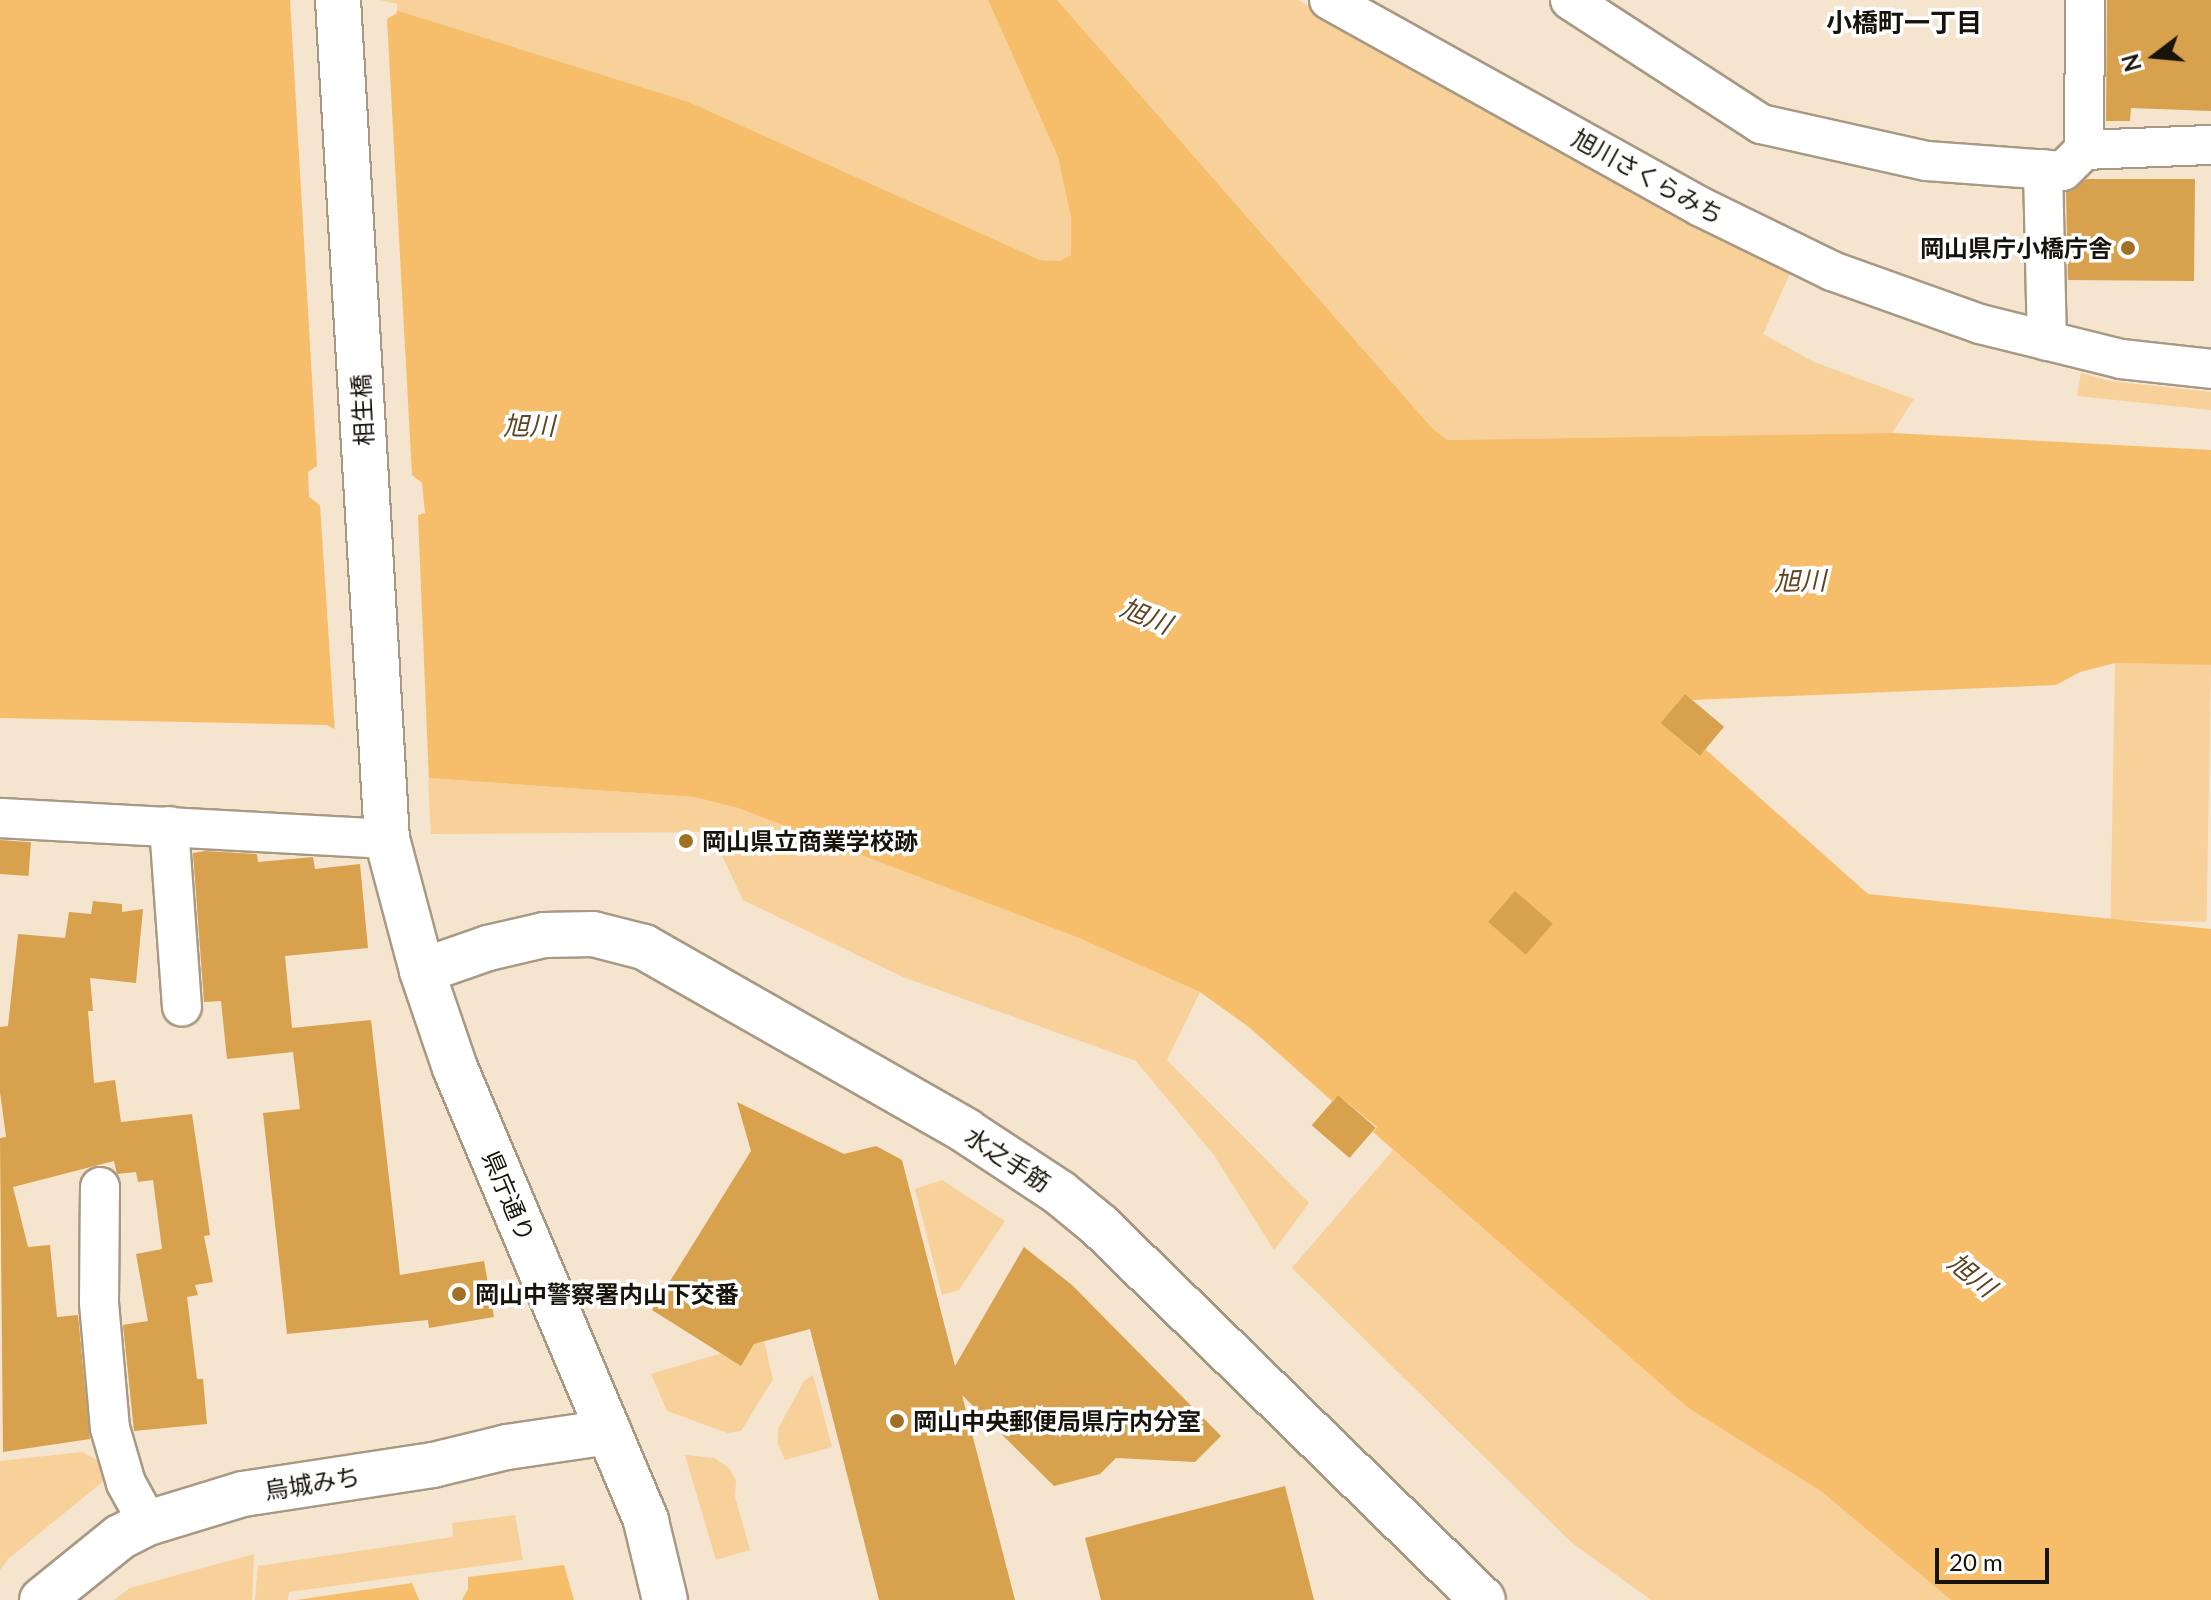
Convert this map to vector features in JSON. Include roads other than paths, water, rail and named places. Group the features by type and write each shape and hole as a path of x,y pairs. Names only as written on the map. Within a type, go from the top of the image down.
{"street":[{"name":"相生橋","path":"338,0 386,829 422,971"},
{"name":"旭川さくらみち","path":"1329,0 1701,207 1832,271 1980,324 2121,359 2211,369"},
{"path":"1570,0 1761,124 1927,161 2063,171 2084,150 2211,145"},
{"path":"2084,150 2085,0"},
{"path":"2043,169 2047,341"},
{"path":"0,818 169,826 386,829"},
{"path":"169,826 182,1007"},
{"name":"水之手筋","path":"422,971 488,948 544,935 593,934 644,947 966,1131 1060,1193 1100,1226 1483,1600"},
{"name":"県庁通り","path":"422,971 455,1068 646,1521 665,1600"},
{"path":"100,1187 99,1303 110,1428 126,1483 148,1523"},
{"name":"烏城みち","path":"42,1600 120,1537 148,1523 243,1494 433,1465 507,1447 609,1432"}],"water":[{"name":"旭川","path":"0,0 364,0 689,102 1040,260 1059,261 1071,255 1071,218 1058,157 988,0 1057,0 1432,428 1447,440 1892,433 2211,450 2211,665 2115,663 2080,672 2056,685 1692,700 1685,694 1661,723 1699,756 1705,749 1868,894 2211,929 2211,1600 1951,1600 1822,1492 1687,1407 1373,1132 1377,1127 1338,1095 1332,1101 1250,1028 1200,992 1079,938 738,808 694,797 428,778 327,725 0,718"},
{"path":"564,1565 574,1600 462,1600 468,1589 468,1577"},
{"path":"412,1583 419,1600 296,1600"}],"place":[{"name":"岡山県庁小橋庁舎","path":"2128,248"},
{"name":"岡山県立商業学校跡","path":"686,841"},
{"name":"岡山中警察署内山下交番","path":"459,1294"},
{"name":"岡山中央郵便局県庁内分室","path":"897,1421"}],"district":[{"name":"小橋町一丁目","path":"1904,23"}]}
